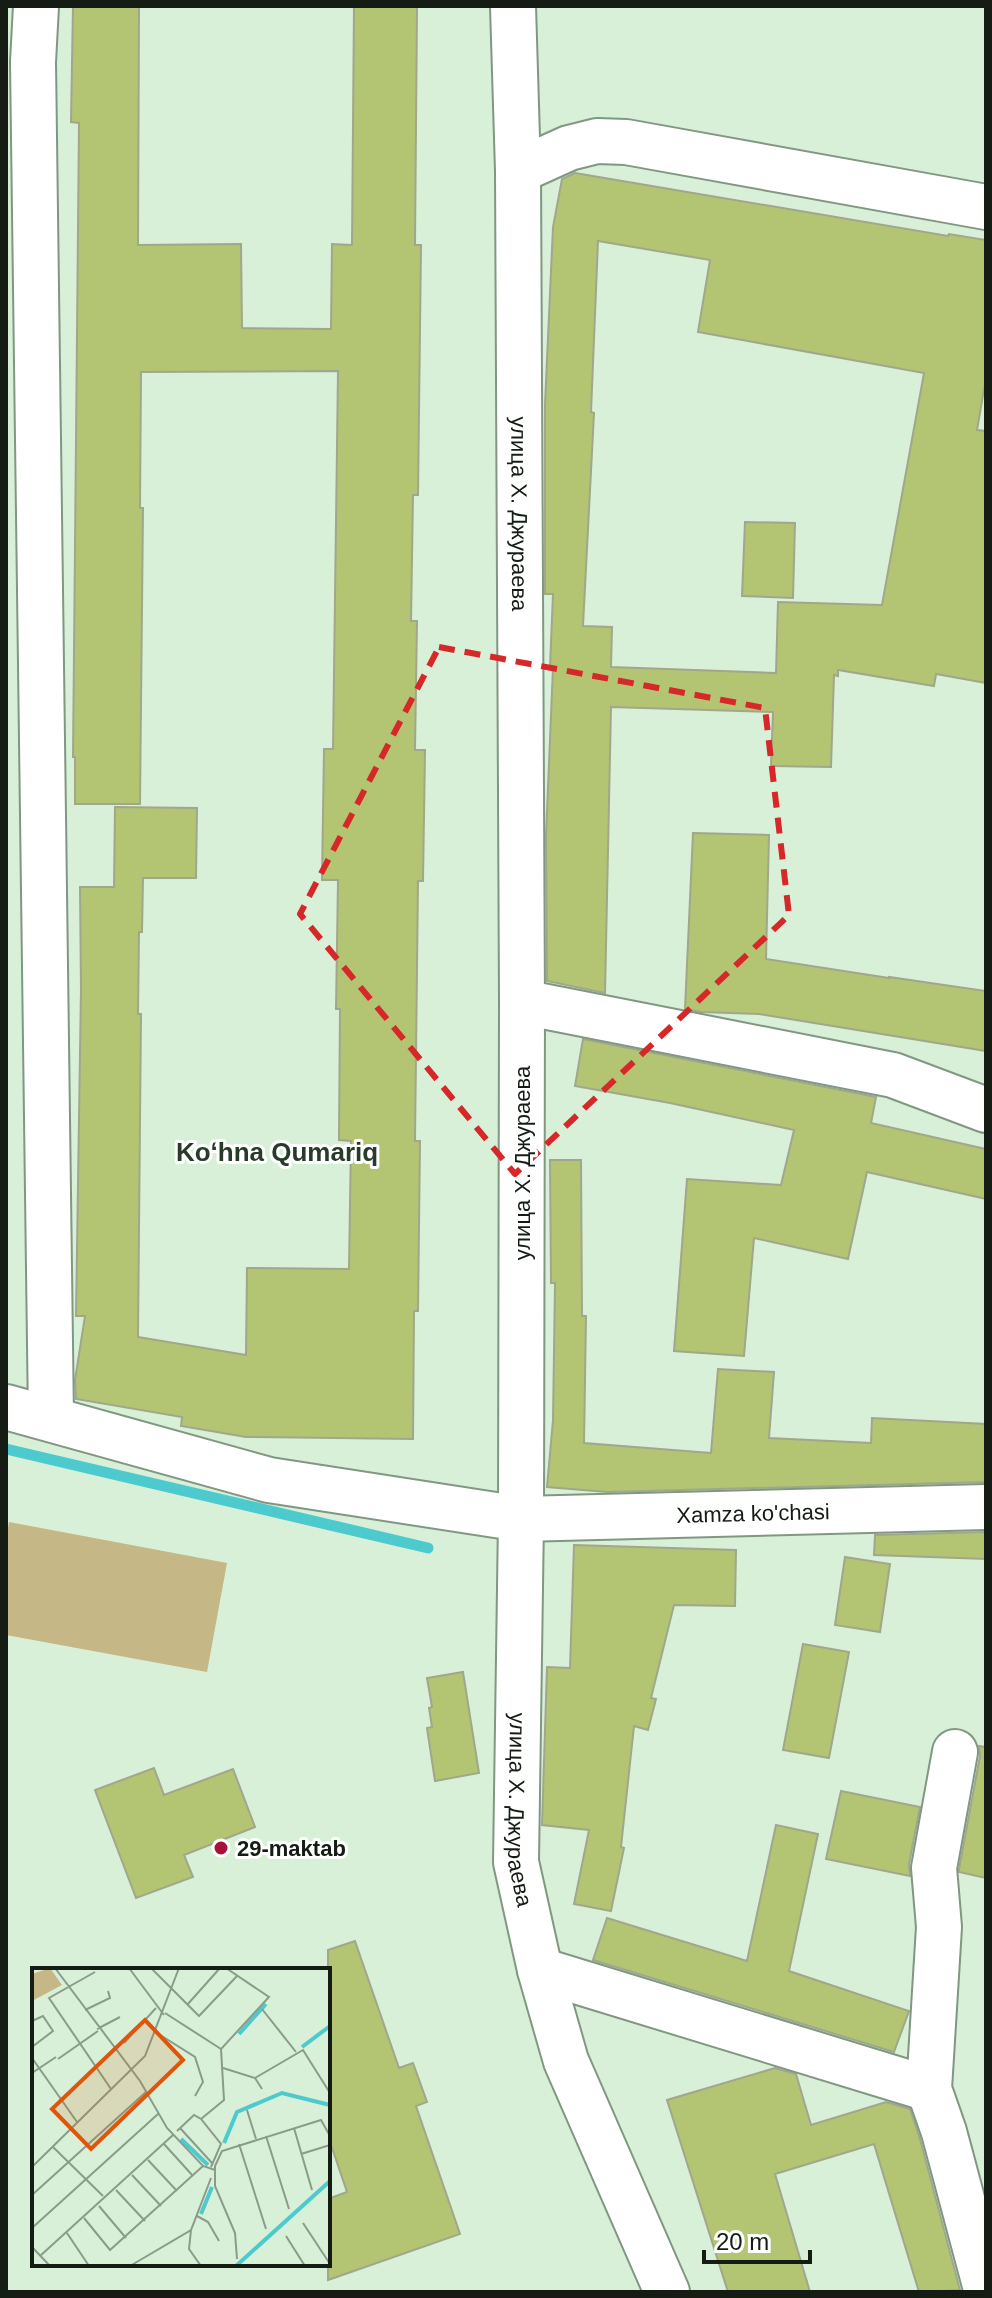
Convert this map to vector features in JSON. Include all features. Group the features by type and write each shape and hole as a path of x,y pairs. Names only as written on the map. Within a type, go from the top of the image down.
{"street":[{"path":"36,6 33,62 51,1419"},
{"name":"улица Х. Джураева","path":"513,6 518,171 522,1002 521,1519 516,1862 540,1970 566,2061 667,2292"},
{"path":"518,171 569,148 597,141 626,142 986,207"},
{"path":"522,1002 893,1075 986,1110"},
{"name":"Xamza ko'chasi","path":"6,1407 269,1480 521,1519 986,1507"},
{"path":"955,1752 934,1868 939,1927 929,2089 944,2132 986,2289"},
{"path":"540,1970 929,2089"}],"highlighted area":[{"path":"439,647 765,708 789,915 515,1174 300,914"}],"shaded area":[{"path":"9,1522 227,1563 207,1672 6,1635 6,1539"}],"building":[{"path":"73,6 139,6 138,245 241,244 242,328 331,329 332,244 352,245 354,6 417,6 415,245 421,245 418,495 413,495 411,621 417,621 415,750 425,750 423,881 418,881 415,1141 420,1141 413,1439 246,1437 181,1426 182,1417 76,1399 75,1380 85,1316 76,1316 80,887 114,887 115,807 197,808 196,878 143,878 138,1014 141,1014 138,1337 246,1355 247,1268 349,1269 351,1141 339,1140 340,1009 336,1009 338,880 322,880 324,749 333,749 338,371 141,372 140,804 75,804 79,123 71,122"},
{"path":"575,173 986,240 986,378 977,430 986,431 986,683 936,674 934,686 838,670 838,676 834,675 831,767 771,766 773,712 611,707 605,993 547,981 546,836 553,594 545,594 545,404 553,227 562,179","holes":["598,241 710,260 698,332 924,373 882,605 778,602 776,673 611,667 612,627 583,626 594,413 591,412"]},
{"path":"745,522 795,523 793,598 742,596"},
{"path":"693,833 769,835 766,959 986,991 986,1051 759,1014 685,1009"},
{"path":"583,1039 876,1097 871,1123 986,1149 986,1199 867,1172 848,1259 754,1238 744,1356 674,1351 687,1179 781,1185 794,1130 575,1086"},
{"path":"550,1160 581,1160 582,1316 586,1316 584,1443 711,1453 718,1369 774,1372 769,1438 871,1443 872,1418 986,1424 986,1482 607,1492 547,1487 553,1420 555,1283 551,1283"},
{"path":"986,1532 986,1559 874,1555 875,1535"},
{"path":"574,1545 736,1550 735,1606 674,1605 651,1698 656,1699 648,1730 634,1726 621,1847 624,1848 611,1911 574,1904 589,1830 542,1825 547,1667 570,1668"},
{"path":"845,1557 890,1564 880,1632 835,1625"},
{"path":"803,1644 849,1652 829,1758 783,1750"},
{"path":"463,1672 479,1773 435,1781 427,1728 432,1727 429,1708 432,1707 427,1678"},
{"path":"979,1746 986,1747 986,1878 959,1872 980,1756"},
{"path":"154,1768 164,1795 233,1769 255,1827 184,1855 193,1877 136,1898 95,1790"},
{"path":"841,1791 920,1807 909,1864 910,1876 826,1859"},
{"path":"776,1825 818,1834 789,1971 909,2011 894,2052 593,1960 607,1918 747,1961"},
{"path":"355,1941 399,2068 413,2063 427,2102 416,2106 460,2234 328,2280 330,2198 347,2192 330,2142 328,1950"},
{"path":"775,2068 796,2074 811,2125 886,2102 910,2109 960,2290 919,2292 874,2144 775,2174 810,2292 728,2292 667,2100"}],"waterway":[{"path":"6,1449 428,1548"}],"place":[{"name":"29-maktab","path":"221,1848"}],"district":[{"name":"Koʻhna Qumariq","path":"277,1152"}]}
